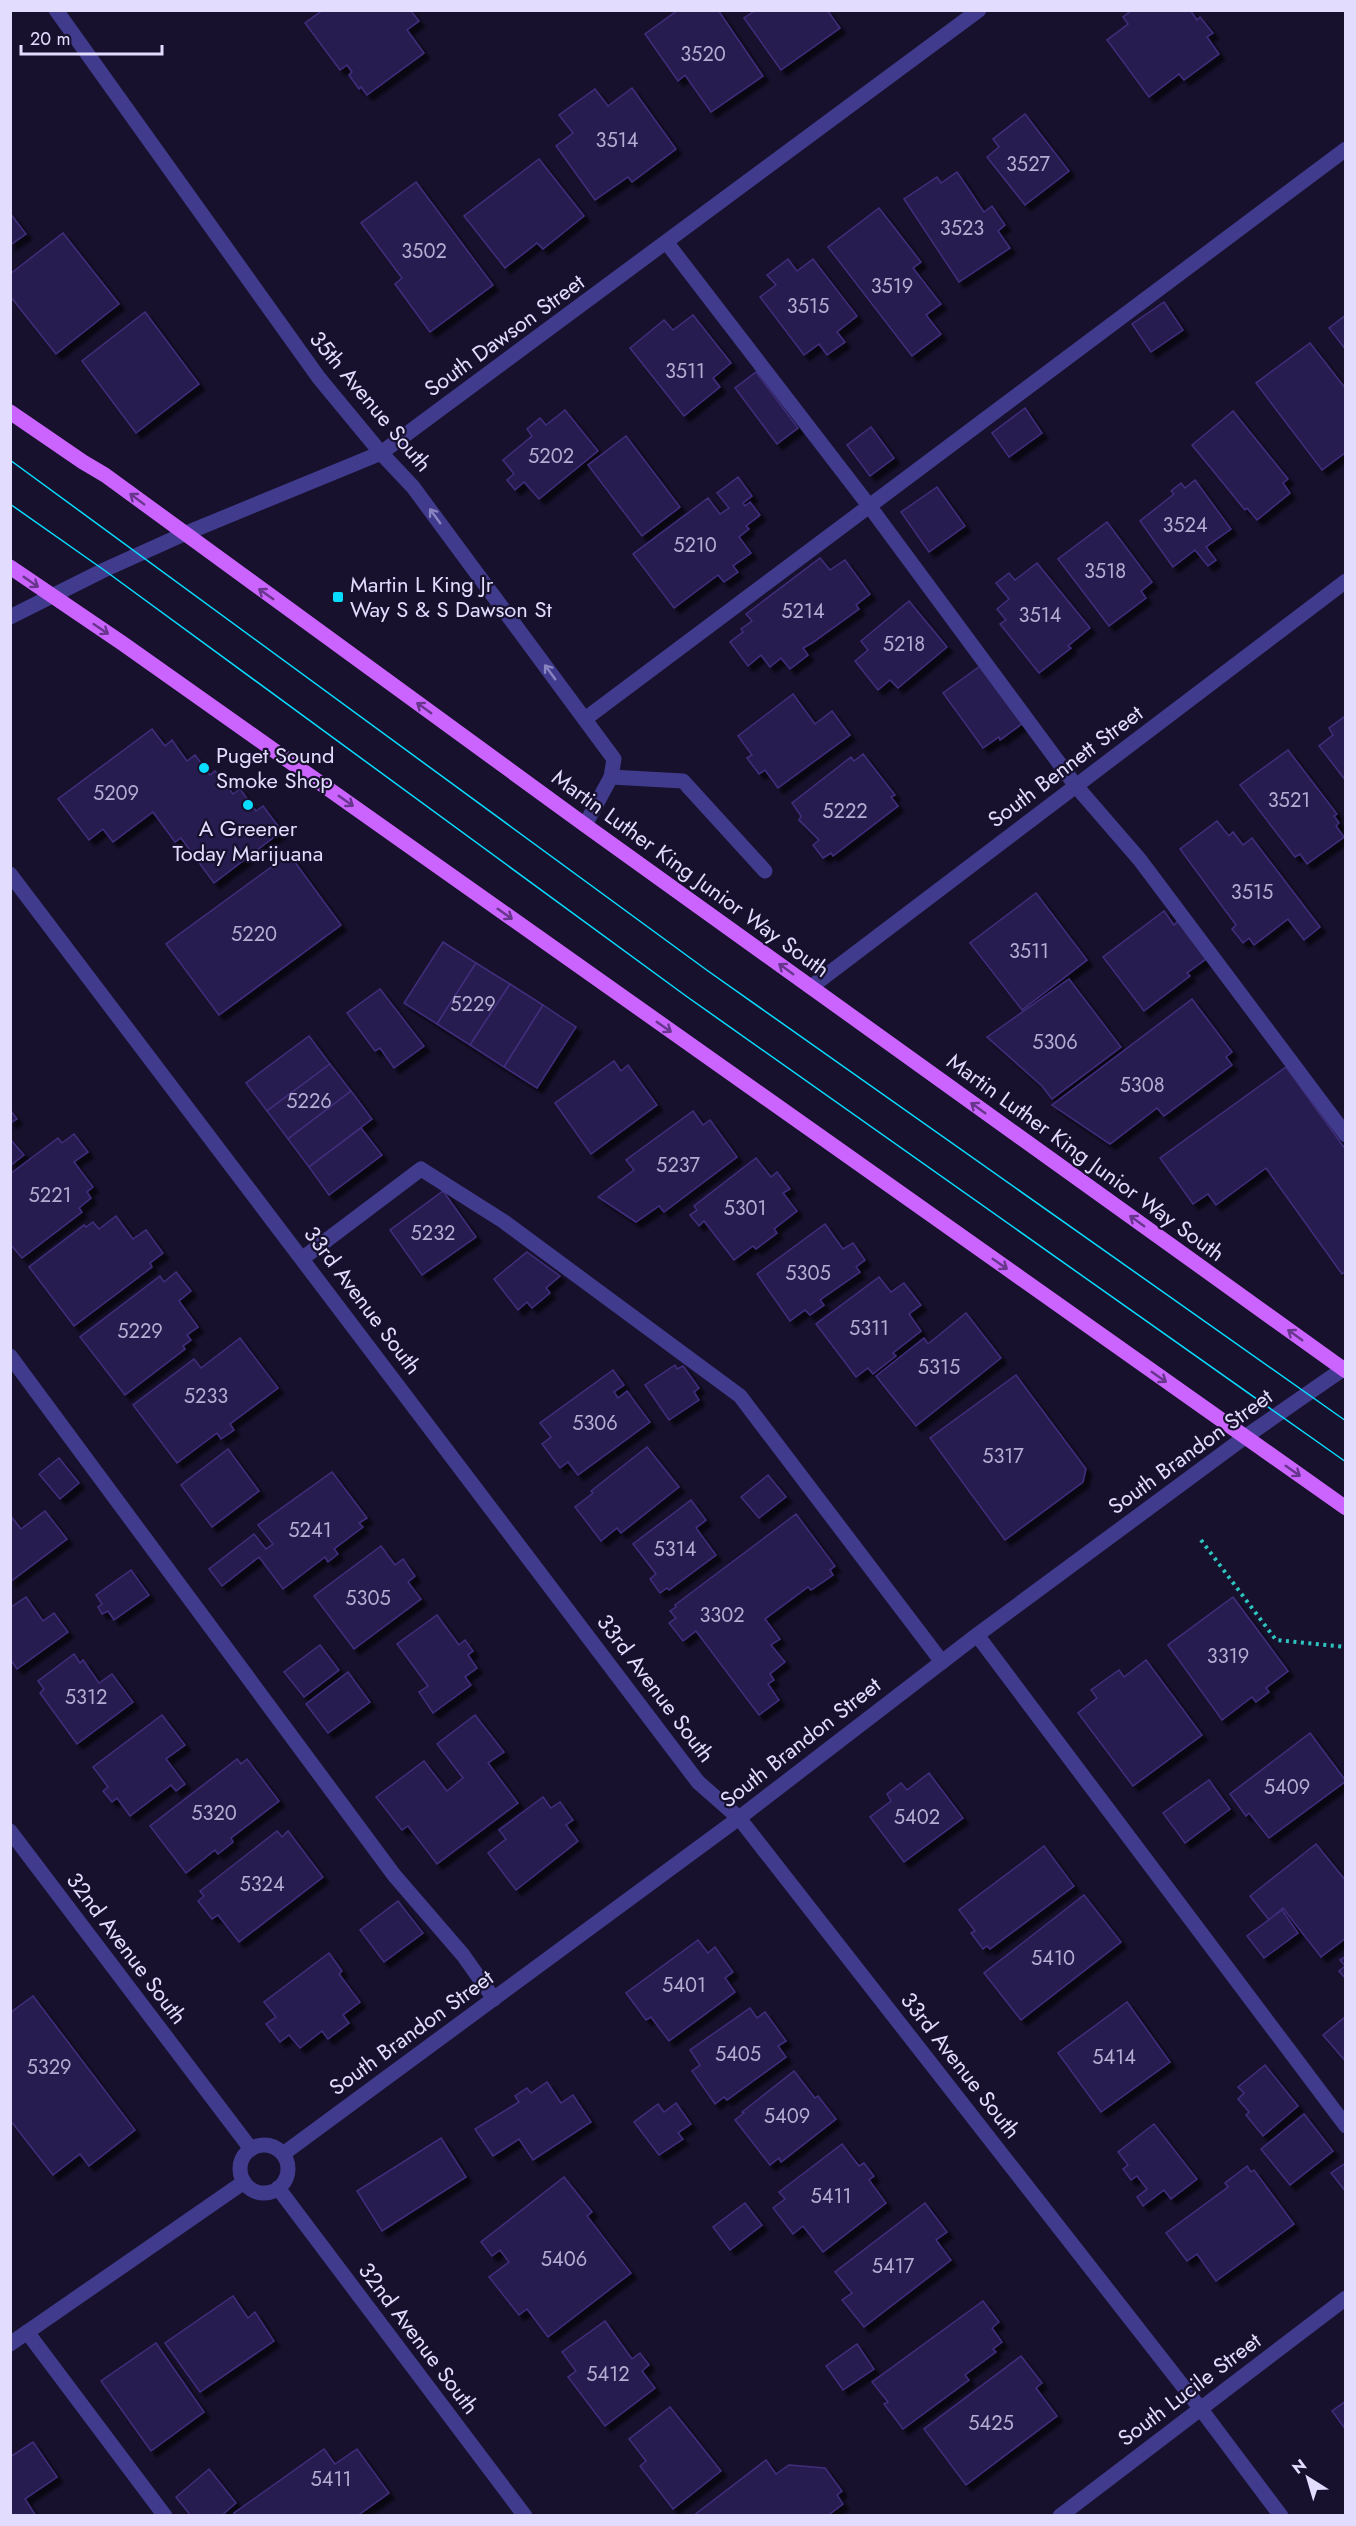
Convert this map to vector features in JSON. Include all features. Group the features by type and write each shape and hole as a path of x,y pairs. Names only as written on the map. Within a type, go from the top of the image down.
{"main road":[{"name":"Martin Luther King Junior Way South","path":"10,412 105,475 585,825 1345,1369"},
{"path":"10,567 122,643 1346,1508"}],"street":[{"name":"35th Avenue South","path":"56,10 319,378 381,453 413,487 614,759 611,777"},
{"name":"South Dawson Street","path":"10,617 104,570 184,534 381,453 979,10"},
{"path":"585,719 1346,148"},
{"path":"667,243 870,507 1076,786 1140,860 1346,1135"},
{"name":"South Bennett Street","path":"811,987 1346,581"},
{"path":"585,825 611,777 683,781 765,871"},
{"name":"33rd Avenue South","path":"10,874 698,1782 739,1818 1200,2408 1281,2516"},
{"path":"303,1258 421,1169 475,1203 503,1221 740,1396 942,1662"},
{"path":"10,1356 394,1875 463,1955 494,1999"},
{"name":"South Brandon Street","path":"284,2154 739,1818 977,1635 1245,1437 1345,1369"},
{"path":"977,1635 1346,2126"},
{"name":"32nd Avenue South","path":"10,1831 251,2149"},
{"path":"264,2144 284,2154 288,2172 286,2179 278,2188 268,2193 260,2193 253,2191 244,2182 240,2164 251,2149 264,2144"},
{"path":"10,2344 244,2182"},
{"name":"32nd Avenue South","path":"278,2188 525,2516"},
{"name":"South Lucile Street","path":"1060,2516 1346,2298"},
{"path":"27,2332 165,2516"}],"path":[{"path":"1201,1539 1276,1640 1346,1647"}],"building":[{"path":"323,10 410,10 419,21 407,30 424,53 367,95 361,87 359,89 349,75 352,72 347,65 340,70 305,23"},
{"path":"678,10 718,10 763,76 711,112 685,75 678,81 645,34"},
{"path":"752,10 827,10 840,28 781,70 744,18 753,12"},
{"path":"1132,10 1190,10 1197,20 1200,17 1213,33 1207,37 1219,54 1184,80 1179,74 1149,97 1107,40 1128,24 1123,17"},
{"path":"632,88 676,149 632,182 628,177 595,200 556,146 573,133 559,115 595,89 608,106"},
{"path":"1025,114 1069,171 1025,205 987,157 999,147 993,139"},
{"path":"539,159 584,216 543,249 537,243 505,268 464,216"},
{"path":"957,172 984,212 992,206 1005,225 998,231 1010,248 959,282 904,199 937,177 941,183"},
{"path":"416,182 493,285 430,332 395,284 402,278 361,223"},
{"path":"879,208 921,262 913,268 941,304 926,315 941,334 912,356 828,247"},
{"path":"10,213 26,234 10,245"},
{"path":"63,233 119,304 56,354 10,296 10,274"},
{"path":"788,259 797,271 813,259 857,316 837,332 845,342 827,355 819,344 804,355 760,297 776,285 767,275"},
{"path":"1164,302 1183,330 1151,352 1132,324"},
{"path":"145,312 199,384 136,433 82,361"},
{"path":"693,315 731,363 713,378 720,387 684,416 630,348 664,320 673,330"},
{"path":"1346,315 1346,350 1329,328"},
{"path":"1310,343 1346,389 1346,452 1322,470 1256,383"},
{"path":"756,372 798,428 777,444 735,388"},
{"path":"1025,408 1042,433 1009,457 992,433"},
{"path":"565,410 598,451 539,499 524,482 515,490 507,480 514,474 503,460 532,436 527,429 540,418 546,425"},
{"path":"1233,411 1288,479 1283,483 1290,493 1257,520 1247,508 1245,510 1192,445"},
{"path":"871,427 894,458 870,476 847,445"},
{"path":"626,436 680,507 642,536 588,465"},
{"path":"738,477 752,496 743,503 745,506 750,502 760,515 746,526 749,529 739,537 751,553 733,566 738,572 724,582 718,575 674,608 633,554 708,498 720,514 729,508 717,493"},
{"path":"1195,480 1231,529 1206,547 1216,560 1208,566 1195,550 1173,567 1140,521 1174,494 1171,491 1181,483 1185,488"},
{"path":"937,487 965,526 929,552 901,512"},
{"path":"1107,522 1152,582 1141,591 1146,598 1109,626 1058,559"},
{"path":"820,558 830,570 845,560 870,594 856,605 859,609 803,648 808,655 790,669 781,658 770,667 761,655 748,666 730,642 743,632 741,629 752,621 746,614"},
{"path":"1037,563 1090,628 1068,646 1071,648 1039,673 1000,624 1006,620 997,609 1009,599 996,583 1009,573 1015,580"},
{"path":"909,601 947,647 898,688 890,680 878,690 855,661 868,650 861,641"},
{"path":"983,664 1023,723 1000,740 999,737 983,748 943,693"},
{"path":"793,694 815,724 832,711 850,735 778,788 765,770 759,774 747,758 752,755 738,736"},
{"path":"1344,717 1346,719 1346,781 1319,746 1333,735 1329,728"},
{"path":"152,729 165,746 172,740 187,761 195,755 210,775 215,771 233,794 240,789 256,811 263,806 282,831 214,883 181,838 175,842 153,812 113,842 103,829 89,840 58,799"},
{"path":"1288,750 1337,814 1334,816 1339,823 1336,826 1344,837 1307,864 1300,854 1295,857 1240,785"},
{"path":"863,754 895,795 891,797 898,806 833,856 831,853 823,858 813,845 819,840 799,820 801,816 792,803 851,757 854,761"},
{"path":"1217,821 1229,836 1233,832 1243,845 1252,838 1320,927 1304,940 1288,919 1254,945 1249,938 1243,943 1232,929 1236,925 1180,849"},
{"path":"289,854 341,925 219,1015 166,944"},
{"path":"1036,893 1087,960 1022,1010 970,943"},
{"path":"1164,911 1174,925 1178,921 1206,959 1187,973 1190,976 1144,1011 1103,957"},
{"path":"443,942 476,963 437,1024 404,1003"},
{"path":"476,963 510,984 470,1045 437,1024"},
{"path":"1069,979 1121,1047 1052,1099 1042,1086 987,1037"},
{"path":"510,984 543,1005 504,1067 470,1045"},
{"path":"380,989 424,1046 394,1068 380,1048 375,1051 347,1013"},
{"path":"1192,999 1232,1052 1226,1057 1232,1065 1164,1116 1157,1108 1110,1144 1052,1105"},
{"path":"543,1005 576,1027 537,1088 504,1067"},
{"path":"309,1036 330,1064 267,1111 246,1083"},
{"path":"614,1061 621,1071 628,1065 657,1105 591,1154 555,1103"},
{"path":"330,1064 351,1091 288,1139 267,1111"},
{"path":"1286,1067 1346,1150 1346,1271 1342,1274 1266,1168 1216,1205 1208,1194 1193,1204 1160,1158"},
{"path":"351,1091 372,1119 309,1167 288,1139"},
{"path":"10,1110 17,1119 10,1123"},
{"path":"693,1111 703,1125 710,1120 737,1157 664,1212 659,1206 636,1222 598,1197 634,1170 626,1160"},
{"path":"361,1128 382,1155 329,1195 309,1167"},
{"path":"74,1134 88,1152 74,1162 93,1187 87,1192 91,1198 79,1208 82,1212 22,1258 10,1244 10,1174 58,1138 62,1143"},
{"path":"10,1139 24,1155 10,1166"},
{"path":"756,1158 771,1177 777,1172 790,1189 783,1193 797,1211 774,1229 777,1233 756,1249 753,1246 734,1260 704,1221 699,1226 690,1215 697,1210 694,1206"},
{"path":"443,1191 476,1237 422,1275 390,1230"},
{"path":"116,1216 133,1239 146,1230 163,1253 150,1263 152,1267 74,1326 29,1267 84,1225 86,1227 93,1222 99,1229"},
{"path":"825,1224 843,1249 853,1243 865,1260 856,1267 860,1272 820,1300 824,1305 810,1315 805,1310 790,1321 757,1274"},
{"path":"527,1252 560,1276 546,1288 550,1293 532,1308 527,1302 518,1310 494,1279"},
{"path":"176,1272 191,1291 179,1301 198,1327 187,1335 191,1340 183,1346 185,1349 125,1395 80,1337 160,1276 164,1282"},
{"path":"879,1277 891,1292 904,1283 921,1305 909,1314 921,1331 893,1353 896,1356 873,1374 868,1368 856,1377 816,1324"},
{"path":"966,1313 1001,1358 916,1426 876,1376 924,1338 928,1344"},
{"path":"240,1338 278,1388 230,1424 234,1430 221,1439 217,1433 177,1463 133,1405 194,1359 201,1368"},
{"path":"675,1365 677,1369 683,1366 699,1388 694,1392 699,1400 669,1420 645,1385"},
{"path":"613,1370 624,1385 614,1392 618,1398 627,1391 650,1422 578,1475 568,1462 560,1468 542,1444 551,1437 540,1423"},
{"path":"1016,1375 1086,1469 1083,1482 1005,1540 930,1438"},
{"path":"647,1447 679,1487 621,1533 617,1528 601,1541 575,1507 593,1493 591,1491"},
{"path":"228,1449 259,1491 212,1527 181,1485"},
{"path":"59,1458 79,1483 60,1499 39,1474"},
{"path":"332,1472 367,1518 359,1523 363,1527 334,1549 338,1554 328,1562 325,1557 283,1589 259,1557 222,1586 209,1569 254,1534 266,1549 273,1544 258,1525"},
{"path":"768,1475 786,1497 759,1518 741,1497"},
{"path":"691,1500 706,1520 696,1528 716,1555 669,1590 667,1588 660,1593 650,1579 656,1574 633,1544"},
{"path":"45,1511 67,1539 10,1582 10,1515 21,1529"},
{"path":"796,1514 835,1566 830,1570 833,1575 811,1590 808,1587 765,1619 780,1639 771,1645 785,1662 770,1674 774,1680 768,1684 779,1700 759,1715 696,1631 683,1641 669,1623 676,1618 670,1611"},
{"path":"381,1546 395,1565 403,1559 415,1576 408,1582 421,1599 354,1649 314,1596"},
{"path":"131,1570 149,1595 114,1620 108,1611 102,1614 98,1607 102,1604 96,1595"},
{"path":"26,1597 43,1621 54,1613 68,1632 17,1669 10,1659 10,1608"},
{"path":"1233,1597 1288,1671 1266,1688 1269,1692 1256,1702 1252,1697 1222,1720 1168,1645"},
{"path":"437,1615 459,1645 465,1640 473,1651 468,1655 477,1668 465,1677 471,1685 433,1713 419,1692 428,1686 397,1644"},
{"path":"320,1645 339,1670 304,1697 284,1672"},
{"path":"74,1654 80,1663 83,1660 99,1683 112,1674 133,1702 77,1744 40,1693 44,1689 38,1681"},
{"path":"1146,1660 1202,1735 1133,1786 1078,1713 1097,1698 1091,1690 1119,1670 1124,1677"},
{"path":"348,1672 370,1702 328,1733 306,1704"},
{"path":"162,1715 185,1745 166,1759 185,1784 176,1791 171,1785 130,1816 117,1798 112,1802 103,1791 108,1787 93,1767"},
{"path":"475,1715 504,1752 488,1763 518,1803 437,1864 408,1826 402,1830 376,1797 424,1761 447,1791 463,1778 437,1744"},
{"path":"1310,1733 1346,1781 1269,1838 1249,1813 1246,1816 1230,1794"},
{"path":"237,1759 241,1764 247,1759 279,1801 231,1838 233,1842 218,1854 215,1850 186,1873 150,1826"},
{"path":"929,1773 963,1818 904,1862 870,1817 891,1801 887,1794 901,1783 907,1790"},
{"path":"1209,1780 1230,1809 1185,1843 1163,1813"},
{"path":"543,1797 551,1808 560,1802 573,1820 566,1825 578,1841 516,1890 488,1853 506,1839 499,1830"},
{"path":"277,1831 282,1837 288,1831 323,1877 239,1942 218,1915 212,1919 198,1901 204,1896 200,1891"},
{"path":"1316,1844 1346,1881 1346,1938 1321,1957 1283,1908 1269,1920 1250,1896"},
{"path":"1044,1846 1074,1886 990,1949 987,1946 983,1949 971,1933 975,1931 959,1910"},
{"path":"1084,1895 1121,1942 1021,2020 984,1973"},
{"path":"398,1901 423,1933 384,1962 360,1930"},
{"path":"1282,1910 1298,1933 1264,1958 1247,1936"},
{"path":"698,1940 708,1953 715,1947 733,1972 725,1978 735,1992 669,2041 651,2017 646,2020 626,1993"},
{"path":"329,1953 342,1971 339,1974 360,2002 343,2015 349,2023 328,2039 322,2031 300,2048 289,2035 280,2042 266,2024 276,2017 264,2002"},
{"path":"1346,1956 1346,1979 1339,1971 1345,1966 1340,1960"},
{"path":"33,1996 135,2130 89,2166 80,2154 53,2175 10,2120 10,2013"},
{"path":"1127,2002 1170,2062 1101,2112 1058,2053"},
{"path":"750,2008 757,2018 765,2012 786,2041 778,2046 786,2057 727,2100 724,2097 715,2104 692,2071 700,2065 690,2050"},
{"path":"1346,2016 1346,2062 1323,2035"},
{"path":"1265,2065 1298,2106 1263,2136 1246,2115 1249,2112 1238,2099 1244,2093 1238,2087"},
{"path":"794,2071 815,2098 818,2096 836,2119 781,2162 779,2158 770,2165 735,2120"},
{"path":"547,2082 561,2103 573,2095 591,2122 533,2160 519,2139 493,2156 475,2129 519,2102 515,2096 527,2088 531,2093"},
{"path":"676,2103 691,2124 678,2133 683,2139 659,2155 634,2122 658,2104 664,2112"},
{"path":"1304,2114 1333,2151 1290,2185 1261,2149"},
{"path":"1154,2124 1197,2179 1171,2199 1164,2190 1143,2206 1137,2197 1147,2189 1137,2176 1131,2180 1123,2169 1128,2165 1118,2152"},
{"path":"441,2138 466,2177 382,2231 357,2191"},
{"path":"842,2144 859,2166 864,2163 874,2176 869,2180 886,2203 823,2252 803,2226 793,2234 773,2208 785,2199 779,2192"},
{"path":"1346,2163 1346,2192 1331,2173"},
{"path":"1247,2166 1251,2172 1254,2170 1294,2224 1216,2281 1197,2254 1187,2261 1166,2233 1228,2187 1225,2183"},
{"path":"564,2177 592,2212 587,2216 631,2273 548,2337 527,2309 519,2315 489,2277 509,2262 500,2250 492,2256 481,2242"},
{"path":"745,2203 762,2225 730,2250 713,2227"},
{"path":"925,2203 947,2232 936,2240 951,2260 864,2327 842,2300 852,2293 835,2272"},
{"path":"233,2296 248,2318 255,2312 274,2341 200,2392 165,2343"},
{"path":"983,2301 999,2322 992,2328 1002,2342 993,2349 996,2352 965,2375 969,2380 903,2429 884,2404 888,2402 872,2382"},
{"path":"605,2321 632,2359 640,2353 649,2365 642,2371 655,2388 605,2426 568,2377 576,2371 562,2352"},
{"path":"156,2343 204,2412 151,2451 101,2381"},
{"path":"857,2344 874,2369 843,2390 826,2366"},
{"path":"1021,2356 1042,2383 1036,2388 1057,2416 966,2485 924,2429"},
{"path":"1346,2401 1346,2430 1332,2411"},
{"path":"670,2407 721,2471 673,2509 640,2466 646,2461 629,2439"},
{"path":"33,2442 57,2477 25,2499 36,2516 10,2516 10,2457"},
{"path":"324,2449 335,2464 357,2449 389,2493 357,2516 236,2516 234,2513"},
{"path":"766,2460 776,2474 789,2465 825,2468 842,2491 837,2495 843,2504 827,2516 693,2516"},
{"path":"209,2469 236,2503 221,2516 191,2516 176,2497"}],"tram line":[{"path":"10,460 708,971 1346,1421"},
{"path":"10,504 104,570 686,996 1346,1462"}],"place":[{"name":"Martin L King Jr Way S & S Dawson St","path":"338,597"},
{"name":"Puget Sound Smoke Shop","path":"204,768"},
{"name":"A Greener Today Marijuana","path":"248,805"}]}
